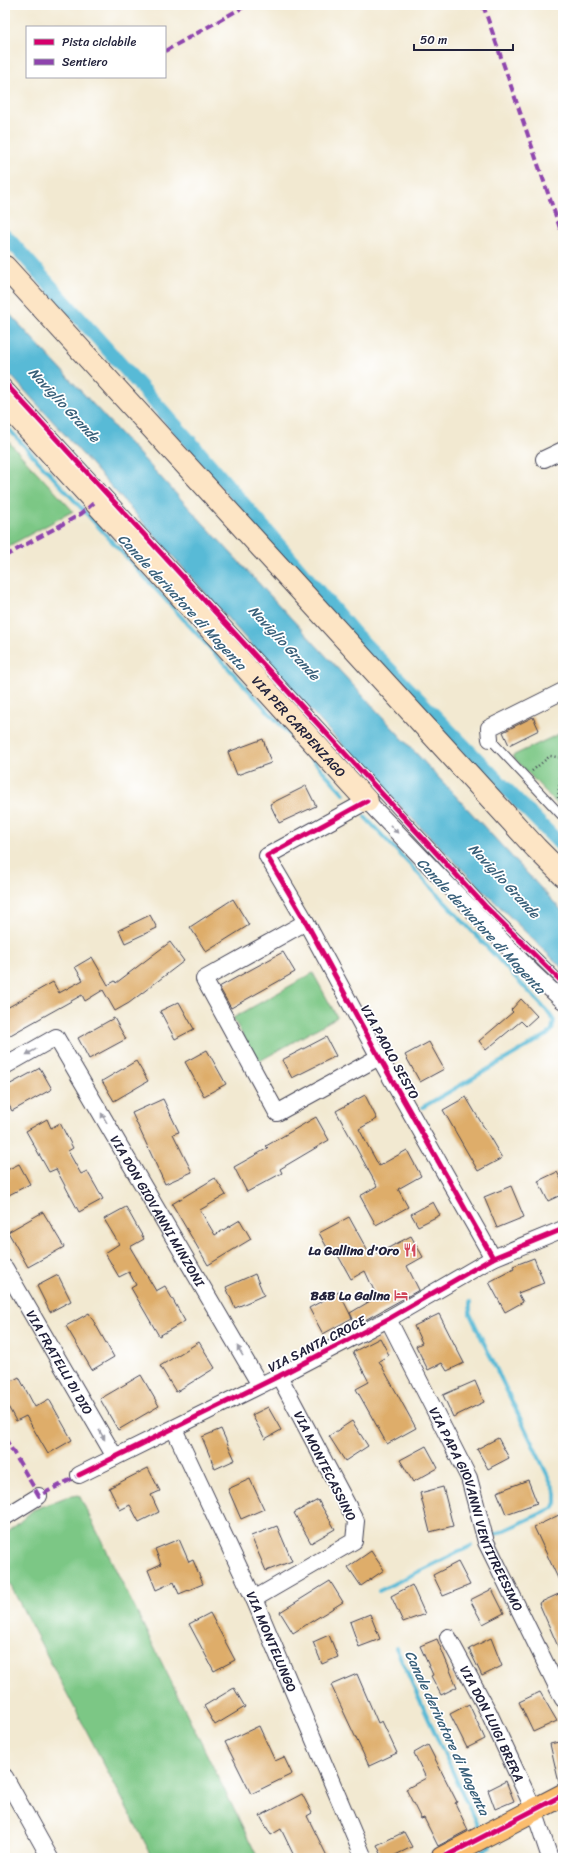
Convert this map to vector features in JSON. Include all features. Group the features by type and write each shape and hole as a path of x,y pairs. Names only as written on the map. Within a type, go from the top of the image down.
{"main road":[{"path":"442,1858 563,1795"}],"street":[{"path":"5,267 536,848 563,875"},
{"name":"VIA PER CARPENZAGO","path":"5,403 367,801"},
{"path":"544,459 563,450"},
{"path":"490,739 489,728 563,691"},
{"path":"367,801 532,972 563,1002"},
{"name":"VIA PAOLO SESTO","path":"367,801 267,856 306,922 379,1057 493,1258"},
{"path":"306,922 204,979 277,1113 379,1057"},
{"name":"VIA DON GIOVANNI MINZONI","path":"5,1066 56,1037 260,1385"},
{"name":"VIA SANTA CROCE","path":"79,1475 279,1376 388,1319 493,1258 563,1229"},
{"name":"VIA FRATELLI DI DIO","path":"5,1268 115,1457"},
{"name":"VIA PAPA GIOVANNI VENTITREESIMO","path":"388,1319 469,1478 486,1542 563,1699"},
{"name":"VIA MONTECASSINO","path":"254,1599 354,1541 356,1520 279,1376"},
{"name":"VIA MONTELUNGO","path":"174,1429 254,1599 364,1858"},
{"path":"5,1517 39,1496"},
{"name":"VIA DON LUIGI BRERA","path":"448,1637 489,1713 534,1810 550,1858"},
{"path":"5,1777 50,1858"}],"lane":[{"path":"5,383 484,906 563,983"},
{"path":"490,739 526,776 563,818"}],"path":[{"path":"526,776 550,756 562,758 561,786 557,811"}],"green space":[{"path":"5,438 73,511 5,548"},
{"path":"563,732 563,806 560,807 512,756"},
{"path":"313,973 337,1017 258,1062 233,1018"},
{"path":"79,1495 258,1858 153,1858 5,1575 5,1535 33,1510 66,1497"}],"water":[{"name":"Naviglio Grande","path":"5,309 563,912 563,969 363,767 293,691 5,369"}],"building":[{"path":"533,717 539,730 509,745 503,732"},
{"path":"263,739 271,763 237,775 228,752"},
{"path":"306,786 316,806 279,823 270,804"},
{"path":"233,899 249,925 206,952 190,927"},
{"path":"150,915 157,928 125,943 119,930"},
{"path":"170,942 184,961 129,1003 115,1011 103,990 85,1001 82,995 5,1038 5,1009 53,982 59,993 83,980 75,967 92,957 108,985 115,981 116,983"},
{"path":"283,952 295,972 231,1008 219,987"},
{"path":"521,999 537,1016 526,1026 521,1021 486,1050 479,1041 513,1012 511,1010"},
{"path":"179,1002 194,1029 175,1039 160,1011"},
{"path":"114,1018 126,1039 89,1059 78,1038"},
{"path":"326,1037 336,1056 292,1078 282,1060"},
{"path":"429,1042 444,1069 420,1082 405,1055"},
{"path":"207,1050 226,1084 204,1096 185,1062"},
{"path":"136,1061 148,1081 114,1101 102,1081"},
{"path":"40,1068 52,1089 12,1111 5,1098 5,1087"},
{"path":"365,1095 377,1119 359,1129 379,1166 407,1150 421,1176 398,1189 408,1207 376,1225 360,1196 377,1186 336,1111"},
{"path":"466,1097 502,1158 478,1171 443,1110"},
{"path":"163,1099 179,1132 173,1134 192,1172 165,1184 132,1113"},
{"path":"316,1117 329,1140 280,1169 282,1173 247,1192 234,1167 268,1148 266,1146"},
{"path":"47,1119 51,1128 60,1123 73,1148 68,1151 81,1174 87,1171 103,1199 79,1212 56,1169 49,1172 26,1131"},
{"path":"19,1164 30,1184 5,1197 5,1171"},
{"path":"557,1172 563,1183 563,1194 548,1201 538,1181"},
{"path":"215,1178 226,1195 200,1210 215,1235 240,1220 251,1239 208,1265 172,1204"},
{"path":"511,1186 524,1217 497,1228 484,1197"},
{"path":"433,1202 440,1215 418,1226 411,1214"},
{"path":"126,1207 144,1239 130,1247 156,1291 165,1286 185,1321 159,1336 131,1288 136,1285 129,1272 119,1277 105,1253 119,1244 104,1219"},
{"path":"43,1212 64,1247 28,1267 8,1232"},
{"path":"349,1217 371,1257 411,1236 423,1257 407,1266 419,1290 356,1325 350,1313 377,1297 365,1271 351,1279 335,1250 330,1253 319,1233"},
{"path":"534,1258 544,1283 518,1293 523,1302 505,1312 489,1282 514,1269 513,1266"},
{"path":"255,1274 264,1295 235,1308 226,1287"},
{"path":"58,1275 71,1301 50,1312 37,1286"},
{"path":"339,1292 352,1318 323,1334 309,1308"},
{"path":"89,1313 114,1357 92,1370 66,1326"},
{"path":"439,1314 464,1363 447,1371 442,1363 428,1370 416,1346 422,1343 414,1326"},
{"path":"380,1338 389,1355 379,1361 416,1428 387,1444 356,1389 369,1382 353,1352"},
{"path":"199,1342 215,1368 176,1392 160,1366"},
{"path":"141,1375 159,1406 118,1430 100,1399"},
{"path":"19,1377 35,1407 49,1399 72,1440 48,1454 26,1416 16,1421 5,1401 5,1385"},
{"path":"475,1381 484,1402 453,1417 443,1395"},
{"path":"268,1407 281,1430 265,1439 252,1415"},
{"path":"352,1421 368,1446 345,1461 329,1436"},
{"path":"221,1429 235,1460 215,1469 202,1437"},
{"path":"498,1438 509,1458 488,1469 477,1449"},
{"path":"426,1446 438,1468 413,1482 400,1460"},
{"path":"148,1468 160,1491 151,1495 159,1512 139,1522 130,1505 120,1510 109,1488"},
{"path":"250,1479 264,1509 241,1519 228,1489"},
{"path":"528,1480 537,1503 506,1514 497,1492"},
{"path":"443,1487 453,1526 430,1532 420,1493"},
{"path":"318,1500 335,1529 311,1543 294,1513"},
{"path":"563,1513 563,1589 534,1527"},
{"path":"277,1526 292,1561 266,1571 251,1536"},
{"path":"179,1539 189,1562 193,1560 203,1584 179,1594 174,1582 156,1590 148,1570 161,1564 155,1549"},
{"path":"371,1551 384,1570 361,1586 348,1567"},
{"path":"458,1562 470,1585 443,1596 433,1575"},
{"path":"330,1581 343,1602 293,1633 280,1612"},
{"path":"412,1585 425,1614 403,1622 391,1596"},
{"path":"492,1589 504,1613 483,1624 470,1600"},
{"path":"563,1592 563,1658 539,1603"},
{"path":"210,1613 235,1660 214,1671 189,1624"},
{"path":"370,1614 380,1639 359,1647 350,1622"},
{"path":"329,1635 338,1657 322,1664 313,1642"},
{"path":"491,1638 502,1666 482,1676 469,1649"},
{"path":"437,1639 457,1687 441,1695 431,1676 433,1675 420,1646"},
{"path":"357,1674 378,1723 382,1721 397,1753 369,1766 331,1685"},
{"path":"234,1688 245,1707 215,1725 204,1706"},
{"path":"540,1692 557,1721 533,1732 519,1702"},
{"path":"469,1704 485,1739 467,1748 450,1714"},
{"path":"259,1726 275,1761 284,1757 292,1774 251,1794 225,1742"},
{"path":"563,1741 563,1782 559,1783 550,1744"},
{"path":"428,1745 457,1802 455,1803 468,1830 438,1846 424,1818 421,1819 406,1789 426,1778 414,1753"},
{"path":"506,1781 514,1801 495,1809 488,1790"},
{"path":"302,1794 312,1813 307,1816 328,1858 295,1858 281,1829 271,1835 260,1816"},
{"path":"404,1832 412,1847 389,1858 383,1858 377,1845"}],"waterway":[{"path":"5,235 195,447 357,636 563,847"},
{"name":"Canale derivatore di Magenta","path":"5,425 344,794"},
{"name":"Canale derivatore di Magenta","path":"365,817 547,1011 554,1021 552,1030 547,1035 423,1107"},
{"name":"Canale derivatore di Magenta","path":"470,1302 470,1314 556,1493 556,1503 553,1508 490,1537"},
{"name":"Canale derivatore di Magenta","path":"379,1591 471,1546"},
{"name":"Canale derivatore di Magenta","path":"396,1648 478,1827"},
{"name":"Canale derivatore di Magenta","path":"469,1858 490,1847 488,1843"}],"marked path":[{"path":"166,50 247,5"},
{"path":"483,5 560,228 563,227"},
{"path":"5,556 81,514 96,501"},
{"path":"5,1438 39,1496 79,1475"}],"cycle path":[{"path":"5,383 485,906 563,983"},
{"path":"367,801 267,856 306,922 379,1057 493,1258"},
{"path":"79,1475 279,1376 388,1319 493,1258 563,1229"},
{"path":"442,1858 563,1795"}],"place":[{"name":"La Gallina d'Oro","path":"410,1250"},
{"name":"B&B La Galina","path":"401,1295"}]}
